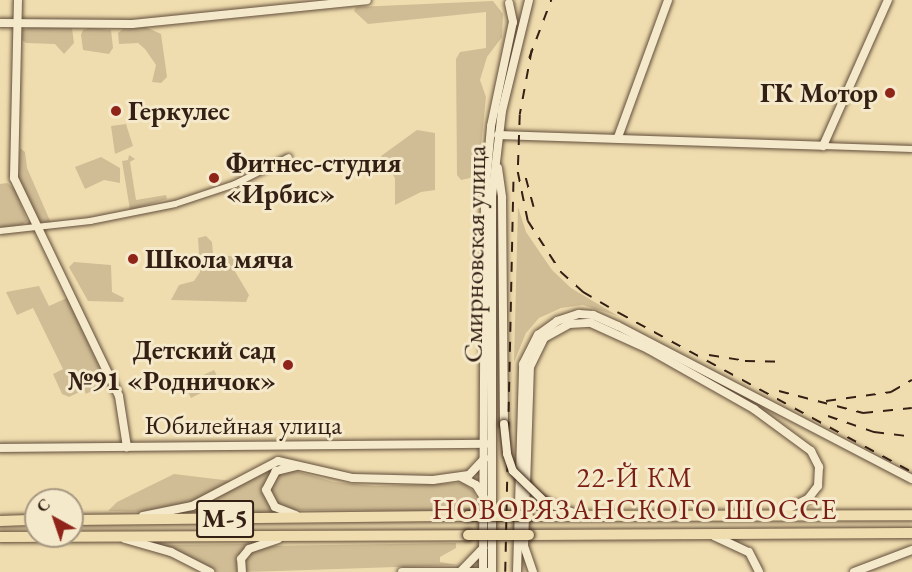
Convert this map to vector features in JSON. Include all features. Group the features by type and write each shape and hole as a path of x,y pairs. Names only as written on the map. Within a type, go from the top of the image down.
{"highway":[{"name":"М-5","path":"84,520 912,515"},
{"path":"0,521 24,520"},
{"name":"М-5","path":"0,537 912,533"}],"main road":[{"path":"18,0 13,168 19,190 119,396 127,447"},
{"path":"0,23 132,24 367,0"},
{"name":"Смирновская улица","path":"507,1 519,6 529,0"},
{"name":"Смирновская улица","path":"490,476 491,266 495,153 529,0"},
{"path":"618,137 668,0"},
{"path":"498,135 823,146 888,0"},
{"name":"Смирновская улица","path":"490,476 486,456 485,195 491,126 513,22 507,1"},
{"path":"562,138 618,137 648,141"},
{"name":"М-5","path":"495,153 502,198 502,371 509,462 524,486 545,502 582,516"},
{"path":"517,572 523,364 538,335 567,317 593,315 606,320 912,479"},
{"name":"М-5","path":"532,572 525,554 523,522 530,367 544,338 569,324 591,323 603,327 754,409 811,451 819,467 820,481 808,499 771,516"},
{"name":"Юбилейная улица","path":"0,448 486,444"},
{"path":"461,477 475,472 486,456"},
{"name":"М-5","path":"128,519 192,506 278,461 361,478 461,477"},
{"name":"М-5","path":"302,466 282,468 272,475 267,484 268,498 286,512 323,518"},
{"path":"483,572 485,501 490,476"},
{"path":"402,572 492,572 490,476"},
{"path":"461,477 476,485 485,501"},
{"name":"М-5","path":"708,533 742,546 754,558 759,572"},
{"name":"М-5","path":"101,536 153,546 210,572"},
{"name":"М-5","path":"242,572 241,559 249,549 290,537"},
{"path":"461,572 475,560 484,545"},
{"path":"854,572 912,550"}],"street":[{"path":"823,146 912,149"},
{"path":"0,231 127,216 175,204 235,184 289,158"}],"shaded area":[{"path":"493,1 503,14 502,37 487,57 480,80 486,97 479,166 470,178 461,180 457,175 456,59 460,52 486,48 486,12 368,24 354,11 356,7"},
{"path":"30,27 72,28 74,43 64,54 55,44 26,43 22,40 22,30"},
{"path":"146,27 161,34 167,77 161,83 152,82 156,65 145,49 138,43 119,44 118,33 123,29"},
{"path":"90,28 111,30 113,48 109,54 83,50 81,35 83,30"},
{"path":"126,124 133,146 115,154 111,126"},
{"path":"417,130 435,133 435,190 421,192 395,205 395,178 381,156"},
{"path":"20,148 25,152 27,168 51,223 38,221 18,177"},
{"path":"129,155 135,159 130,162 136,200 166,195 167,199 130,210 122,161 128,160"},
{"path":"101,157 120,168 120,183 104,180 85,189 75,167"},
{"path":"7,183 15,189 27,221 22,225 0,228 0,184"},
{"path":"518,207 526,232 552,270 571,288 618,316 583,305 561,308 539,318 526,333 514,362"},
{"path":"206,236 212,242 213,254 237,257 233,268 249,295 246,302 171,300 179,285 194,281 200,272 198,238"},
{"path":"74,262 111,265 112,292 124,298 123,302 88,301 69,267"},
{"path":"39,286 49,306 67,298 107,383 86,394 84,390 69,397 62,394 53,374 63,369 33,308 17,315 6,292"},
{"path":"214,370 221,383 191,398 184,384"},
{"path":"272,469 262,490 273,513 187,512"},
{"path":"292,470 334,482 375,486 464,483 474,492 477,504 463,504 455,511 290,510 278,506 269,492 277,474"},
{"path":"174,474 232,481 191,503 151,512 108,511 117,502"},
{"path":"456,543 456,548 440,557 440,562 457,565 244,572 243,563 249,553 266,546"},
{"path":"163,545 248,545 239,556 237,572 216,572"}],"railway":[{"path":"529,58 551,0"},
{"path":"532,50 520,115 518,172 528,221 561,272 583,292 619,313 912,472"},
{"path":"526,178 534,207"},
{"path":"505,572 513,182"},
{"path":"709,355 745,361 784,362"},
{"path":"826,401 891,392 912,380"},
{"path":"779,391 863,413 912,408"},
{"path":"828,416 874,432 912,437"}],"place":[{"name":"ГК Мотор","path":"890,93"},
{"name":"Геркулес","path":"116,111"},
{"name":"Фитнес-студия «Ирбис»","path":"214,178"},
{"name":"Школа мяча","path":"133,259"},
{"name":"Детский сад №91 «Родничок»","path":"288,365"}],"district":[{"name":"22-Й КМ НОВОРЯЗАНСКОГО ШОССЕ","path":"635,493"}]}
